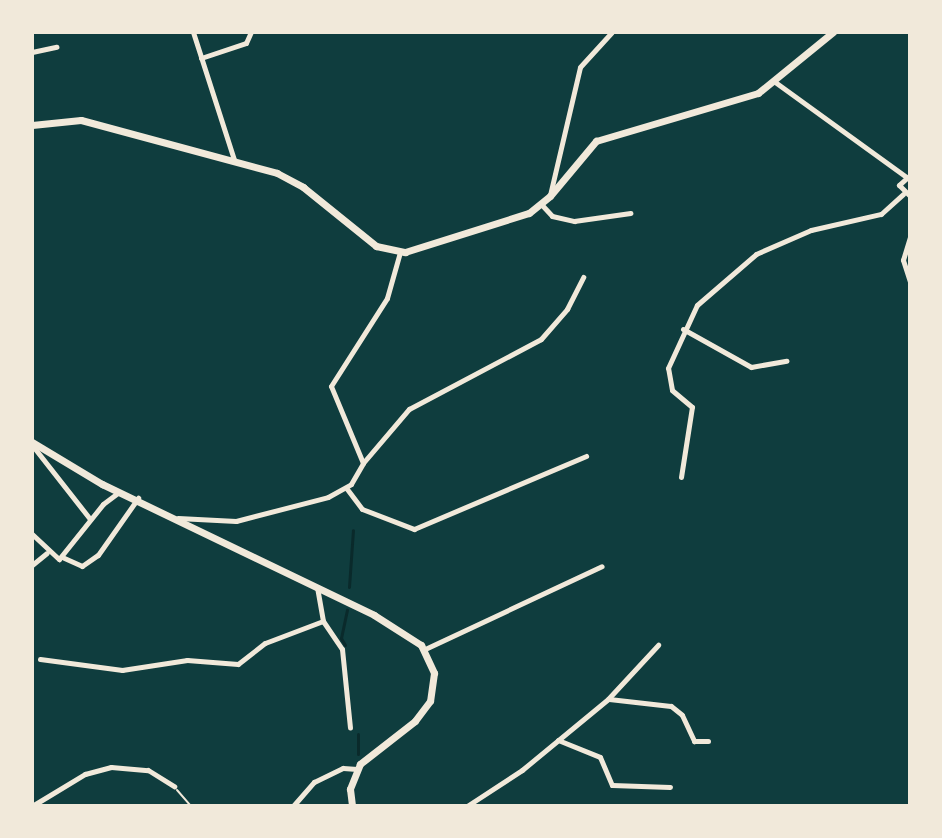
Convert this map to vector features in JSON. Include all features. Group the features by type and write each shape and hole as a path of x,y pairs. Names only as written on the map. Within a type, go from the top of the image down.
{"street":[{"path":"193,32 234,160"},
{"path":"201,58 246,43 251,32"},
{"path":"612,32 580,67 546,200 552,216 574,221 630,213"},
{"path":"32,125 73,118 234,160 289,178 376,246 400,252 511,219 546,200 585,150 603,138 710,110 775,82 833,32"},
{"path":"32,52 56,47"},
{"path":"681,477 692,407 674,393 667,374 683,329 708,292 756,254 811,230 881,214 907,195 899,185 907,175 775,82"},
{"path":"910,237 903,264 910,282"},
{"path":"363,463 331,386 387,298 400,252"},
{"path":"178,518 236,521 347,489 363,463 409,409 541,339 563,315 583,277"},
{"path":"683,329 751,367 786,361"},
{"path":"32,444 120,492 138,498 402,630 425,649 434,680 428,707 373,749 357,769 350,789 352,806"},
{"path":"32,444 90,519"},
{"path":"347,489 362,509 414,529 586,456"},
{"path":"62,557 90,519 120,492"},
{"path":"32,534 47,553 82,566 98,555 138,498"},
{"path":"32,565 47,553"},
{"path":"425,649 602,566"},
{"path":"316,586 323,621 342,649 350,728"},
{"path":"40,659 122,670 187,660 238,664 265,643 323,621"},
{"path":"467,806 558,740 608,699 658,645"},
{"path":"608,699 671,706 682,715 694,741 708,741"},
{"path":"558,740 602,759 612,785 670,787"},
{"path":"32,806 85,774 111,767 148,770 174,786"},
{"path":"293,806 314,782 343,768 357,769"}],"path":[{"path":"174,786 191,806"}],"waterway":[{"path":"349,587 353,530"},
{"path":"345,645 341,638 347,610"},
{"path":"358,734 358,754"}]}
